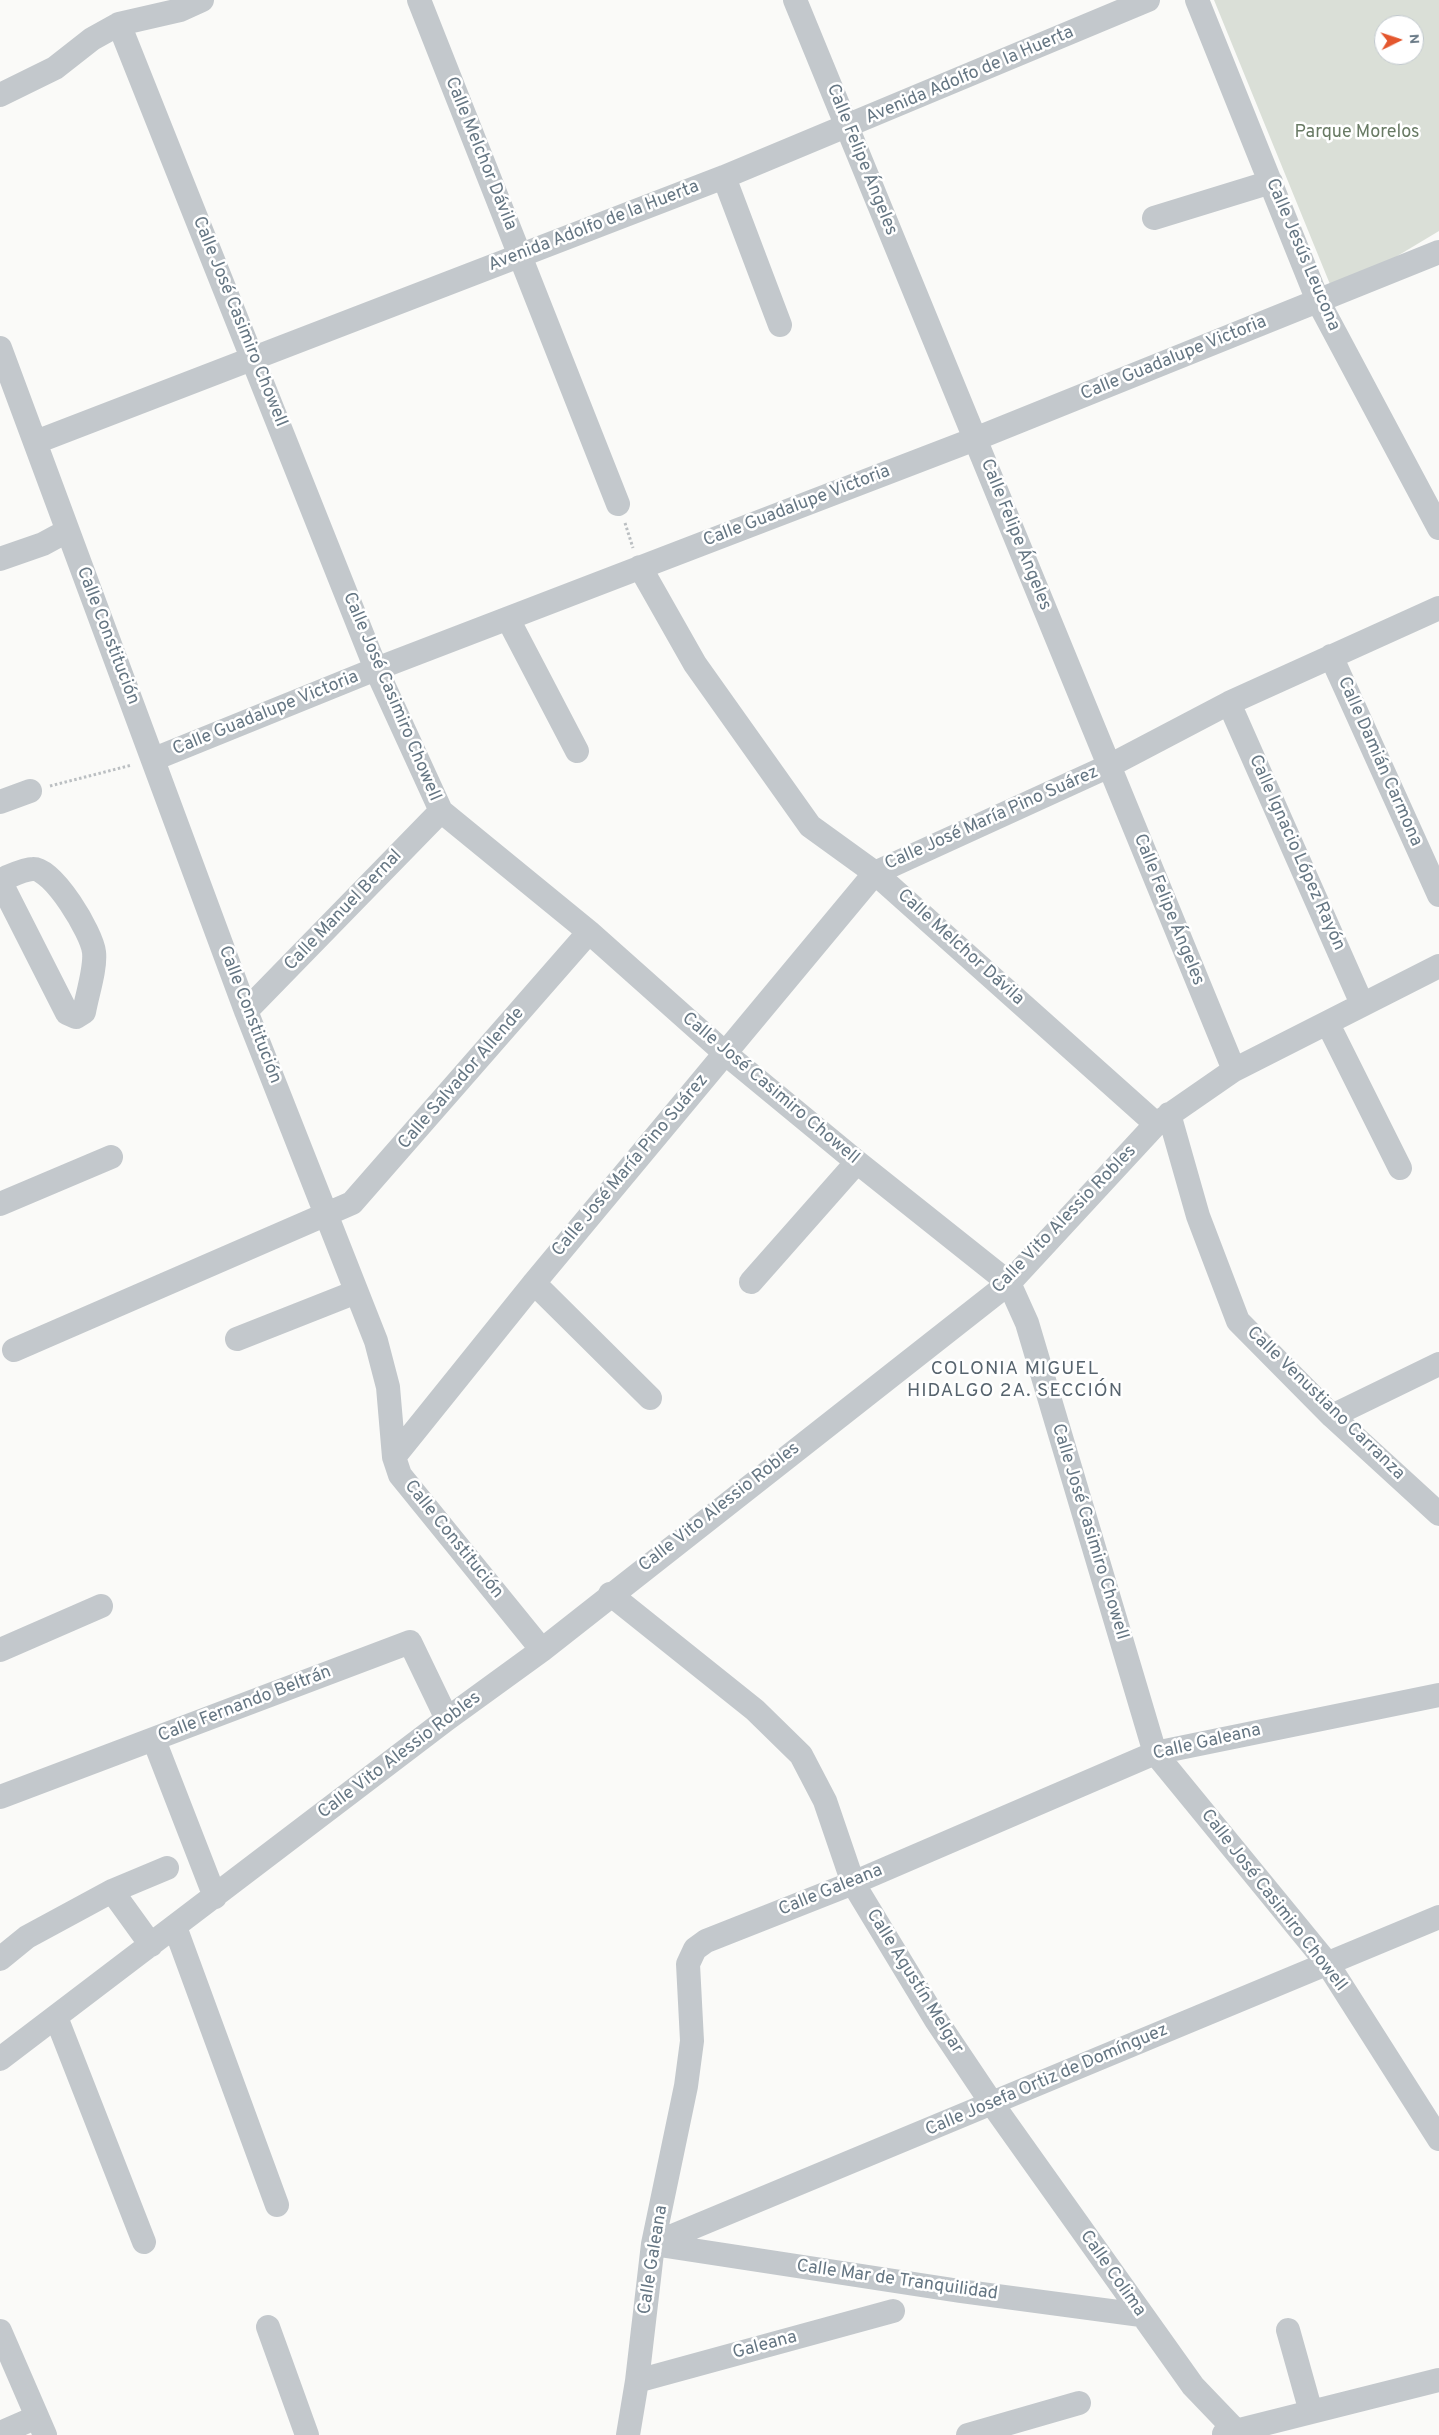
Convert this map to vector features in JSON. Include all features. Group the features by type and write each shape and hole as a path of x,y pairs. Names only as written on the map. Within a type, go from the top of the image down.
{"street":[{"path":"0,94 55,68 92,39 120,24 180,10 202,0"},
{"name":"Calle Melchor Dávila","path":"419,0 618,504"},
{"name":"Calle Felipe Ángeles","path":"795,0 1234,1070"},
{"name":"Avenida Adolfo de la Huerta","path":"36,442 724,178 848,128 1148,0"},
{"name":"Calle Jesús Leucona","path":"1197,0 1318,301 1439,528"},
{"name":"Calle José Casimiro Chowell","path":"120,24 254,357 376,669 441,811 589,932 726,1054 1008,1283 1027,1323 1155,1753 1327,1963 1439,2139"},
{"path":"724,178 780,325"},
{"path":"1154,218 1271,182"},
{"name":"Calle Guadalupe Victoria","path":"154,760 376,669 975,439 1439,252"},
{"name":"Calle Constitución","path":"0,348 246,1010 376,1341 388,1386 394,1457 400,1475 542,1650"},
{"path":"0,559 43,544 67,531"},
{"name":"Calle Melchor Dávila","path":"640,567 695,664 810,826 875,872 1162,1119"},
{"name":"Calle José María Pino Suárez","path":"394,1457 534,1283 726,1054 875,872 1109,766 1229,703 1439,608"},
{"path":"508,619 577,751"},
{"name":"Calle Damián Carmona","path":"1331,656 1439,895"},
{"name":"Calle Ignacio López Rayón","path":"1229,703 1362,1004"},
{"path":"0,802 30,791"},
{"name":"Calle Manuel Bernal","path":"246,1010 441,811"},
{"path":"33,869 45,873 53,881 86,928 94,954 84,1012 76,1016 67,1013 0,881 33,869"},
{"name":"Calle Salvador Allende","path":"14,1350 346,1207 358,1198 589,932"},
{"name":"Calle Vito Alessio Robles","path":"0,2059 447,1719 542,1650 610,1594 1008,1283 1162,1119 1234,1070 1328,1024 1362,1004 1439,966"},
{"path":"1328,1024 1400,1168"},
{"name":"Calle Venustiano Carranza","path":"1162,1119 1238,1322 1332,1416 1439,1514"},
{"path":"0,1204 111,1157"},
{"path":"751,1282 857,1162"},
{"path":"534,1283 650,1398"},
{"path":"237,1339 356,1292"},
{"path":"1332,1416 1439,1364"},
{"name":"Calle Agustín Melgar","path":"610,1594 755,1710 801,1755 825,1801 853,1883 936,2020 992,2104"},
{"path":"0,1650 101,1606"},
{"name":"Calle Fernando Beltrán","path":"0,1797 410,1642 447,1719"},
{"name":"Calle Galeana","path":"628,2435 637,2381 654,2244 686,2086 692,2041 688,1964 695,1949 706,1942 853,1883 1155,1753 1439,1695"},
{"path":"154,1740 215,1897"},
{"path":"0,1959 27,1936 112,1891 167,1868"},
{"path":"112,1891 151,1945"},
{"name":"Calle Josefa Ortiz de Domínguez","path":"654,2244 1439,1917"},
{"path":"175,1927 276,2205"},
{"path":"56,2017 144,2242"},
{"name":"Calle Colima","path":"992,2104 1141,2315 1231,2434"},
{"name":"Calle Mar de Tranquilidad","path":"654,2244 960,2291 1141,2315"},
{"name":"Galeana","path":"637,2381 894,2311"},
{"path":"268,2327 307,2435"},
{"path":"1288,2330 1311,2412"},
{"path":"0,2331 41,2426 0,2433"},
{"path":"1231,2434 1439,2380"},
{"path":"968,2435 1079,2403"}],"path":[{"path":"618,504 640,567"},
{"path":"30,791 154,760"}],"green space":[{"name":"Parque Morelos","path":"1214,0 1439,0 1439,231 1334,294"}],"district":[{"name":"COLONIA MIGUEL HIDALGO 2A. SECCIÓN","path":"1015,1381"}]}
